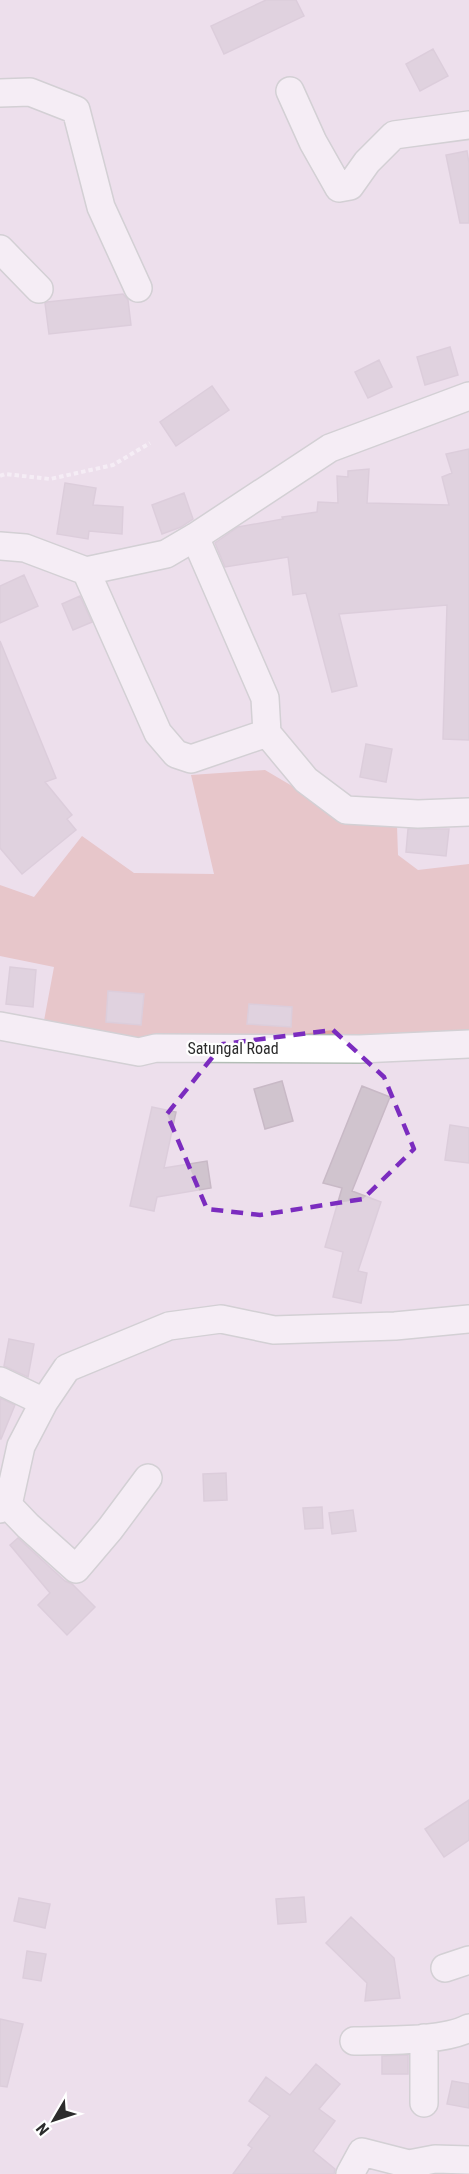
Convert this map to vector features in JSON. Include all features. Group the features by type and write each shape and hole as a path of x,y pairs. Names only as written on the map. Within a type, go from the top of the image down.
{"street":[{"path":"290,91 313,142 339,188 350,186 367,162 394,135 469,125"},
{"path":"0,93 30,92 76,110 101,207 138,288"},
{"path":"0,249 39,290"},
{"path":"0,546 25,548 86,571 166,554 330,448 469,396"},
{"path":"195,537 266,698 267,733 306,780 346,810 418,814 469,812"},
{"path":"86,571 158,733 176,754 191,759 267,733"},
{"name":"Satungal Road","path":"0,1026 139,1052 156,1048 360,1049 469,1044"},
{"path":"148,1478 110,1529 76,1569 4,1507 21,1446 44,1402 67,1368 169,1326 220,1319 274,1330 395,1326 469,1318"},
{"path":"0,1381 44,1402"},
{"path":"354,2041 424,2038 462,2032 469,2028"},
{"path":"424,2038 424,2103"},
{"path":"350,2174 363,2152 409,2164 435,2159 469,2160"}],"path":[{"path":"0,476 5,474 50,479 102,468 113,465 150,442"}],"highlighted area":[{"path":"333,1030 384,1077 414,1149 363,1199 260,1215 207,1209 167,1114 223,1044"}],"shaded area":[{"path":"265,770 326,806 397,826 398,855 418,870 469,864 469,1036 140,1044 43,1026 54,967 0,956 0,885 34,897 82,836 134,873 214,874 191,775"}],"building":[{"path":"266,0 296,0 304,16 224,54 211,26"},
{"path":"433,49 448,76 420,91 406,64"},
{"path":"467,151 469,223 460,223 446,155"},
{"path":"123,294 128,300 131,325 49,334 45,303"},
{"path":"450,347 458,375 425,385 417,357"},
{"path":"379,360 392,387 368,398 355,372"},
{"path":"212,386 229,410 176,446 160,422"},
{"path":"469,449 469,740 443,739 447,605 339,614 357,686 332,692 306,593 293,595 288,557 225,567 215,543 238,527 317,512 318,502 338,503 337,476 348,477 348,471 369,469 367,503 449,505 442,477 452,473 446,454"},
{"path":"65,483 96,488 93,505 123,507 122,534 89,531 88,539 57,534"},
{"path":"184,493 193,519 181,527 162,534 152,505"},
{"path":"24,575 38,606 0,623 0,586"},
{"path":"80,596 92,622 73,630 62,604"},
{"path":"0,641 56,778 45,782 72,815 67,819 76,830 22,874 0,848"},
{"path":"366,744 392,749 386,782 360,777"},
{"path":"408,829 449,829 446,856 406,852"},
{"path":"10,967 36,970 33,1007 6,1004"},
{"path":"108,991 144,994 141,1025 106,1022"},
{"path":"249,1004 292,1007 291,1027 247,1024"},
{"path":"282,1081 293,1121 265,1129 254,1089"},
{"path":"362,1086 390,1097 352,1191 381,1202 358,1271 367,1273 361,1303 333,1297 343,1252 325,1247 342,1188 323,1183"},
{"path":"152,1107 176,1112 164,1168 207,1161 211,1188 157,1197 154,1211 130,1206"},
{"path":"450,1125 469,1128 469,1163 445,1160"},
{"path":"9,1339 34,1344 28,1377 4,1366"},
{"path":"0,1398 15,1405 1,1439 0,1439"},
{"path":"226,1473 227,1500 204,1501 203,1474"},
{"path":"322,1507 323,1528 305,1529 303,1508"},
{"path":"353,1510 356,1531 332,1534 329,1513"},
{"path":"18,1538 95,1607 67,1635 38,1605 50,1593 10,1545"},
{"path":"469,1800 469,1840 444,1857 425,1829"},
{"path":"304,1897 306,1922 278,1924 276,1899"},
{"path":"19,1898 50,1904 45,1928 14,1921"},
{"path":"351,1917 394,1958 400,1998 365,2001 367,1983 326,1943"},
{"path":"27,1951 46,1954 41,1981 23,1978"},
{"path":"0,2019 23,2024 7,2087 0,2086"},
{"path":"408,2055 408,2074 382,2074 382,2056"},
{"path":"316,2064 340,2084 319,2109 335,2121 313,2151 335,2169 334,2174 233,2174 252,2148 248,2145 270,2116 249,2101 266,2077 290,2095"},
{"path":"452,2081 469,2084 469,2108 447,2104"}]}
